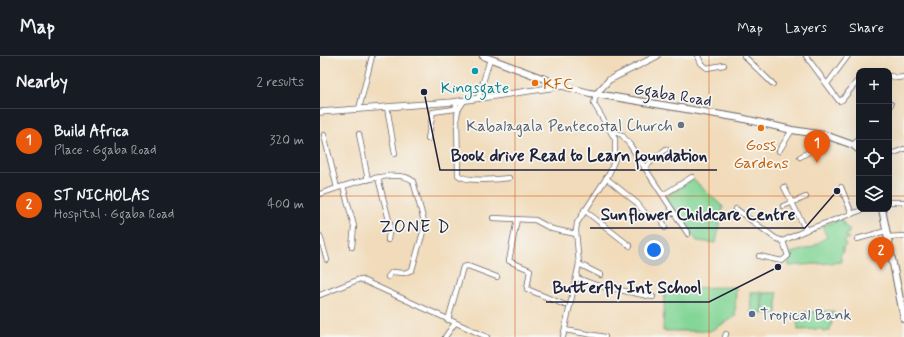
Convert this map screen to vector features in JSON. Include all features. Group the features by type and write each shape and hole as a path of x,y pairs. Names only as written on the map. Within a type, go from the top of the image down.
{"main road":[{"name":"Ggaba Road","path":"484,56 563,86 596,94 740,118 792,130 825,135 856,148"},
{"path":"883,212 904,319"}],"street":[{"path":"359,109 372,56"},
{"path":"563,337 567,306 577,278 579,264 576,234 577,223 584,210 613,168 616,154 615,139 594,104 596,94 609,80 656,56"},
{"path":"698,56 701,63 707,68 724,65"},
{"path":"744,56 773,84"},
{"path":"806,56 839,101 842,100 856,83"},
{"path":"826,84 848,56"},
{"path":"478,99 491,58"},
{"path":"892,77 903,78"},
{"path":"320,112 457,102 563,86"},
{"path":"464,101 458,110 458,175 463,178 478,179 509,178"},
{"path":"428,139 433,112 455,109 457,102"},
{"path":"387,107 395,154"},
{"path":"779,150 792,130"},
{"path":"611,131 622,136 630,145 688,234"},
{"path":"359,134 368,180"},
{"path":"324,135 336,188"},
{"path":"800,156 820,146 825,135"},
{"path":"853,145 858,140"},
{"path":"644,168 666,149"},
{"path":"892,154 904,150"},
{"path":"320,194 343,186 378,178 410,177 413,181 425,225 412,270 404,273 392,272 388,277"},
{"path":"663,195 692,177"},
{"path":"378,178 390,224 388,240"},
{"path":"606,178 637,204 645,213"},
{"path":"343,186 354,226 352,247"},
{"path":"784,187 806,230"},
{"path":"841,187 852,214"},
{"path":"783,206 806,197"},
{"path":"892,202 904,201"},
{"path":"736,209 775,238 783,241 806,230 857,212"},
{"path":"584,210 630,246"},
{"path":"665,228 662,219 673,212"},
{"path":"493,218 535,220 552,228 576,234"},
{"path":"517,219 509,260 530,270 527,289 567,306"},
{"path":"857,240 887,234 904,236"},
{"path":"320,236 327,260"},
{"path":"759,256 782,261 785,260 788,256 783,241"},
{"path":"579,264 602,275"},
{"path":"448,320 463,267 468,266 497,277"},
{"path":"320,295 360,278 487,337"},
{"path":"577,278 596,285 653,297"},
{"path":"445,337 455,323"},
{"path":"565,330 605,337"}],"green space":[{"path":"693,179 723,207 716,243 697,241 665,197"},
{"path":"841,219 849,229 849,233 845,236 849,238 844,241 846,245 843,247 843,252 840,255 842,262 789,266 788,254 812,247 827,237 822,226"},
{"path":"736,287 735,317 710,331 663,331 665,288"},
{"path":"750,292 761,292 762,314 751,314"},
{"path":"763,293 777,293 777,313 763,313"},
{"path":"834,311 830,331 823,332 823,329 798,330 797,320 799,319 801,312"}],"place":[{"name":"Kingsgate","path":"475,71"},
{"name":"KFC","path":"535,83"},
{"name":"Book drive Read to Learn foundation","path":"424,92"},
{"name":"Kabalagala Pentecostal Church","path":"681,125"},
{"name":"Goss Gardens","path":"761,128"},
{"name":"Build Africa","path":"817,163"},
{"name":"Sunflower Childcare Centre","path":"837,191"},
{"name":"Butterfly Int School","path":"778,267"},
{"name":"ST NICHOLAS","path":"881,270"},
{"name":"Tropical Bank","path":"752,314"}],"district":[{"name":"ZONE D","path":"415,226"}]}
